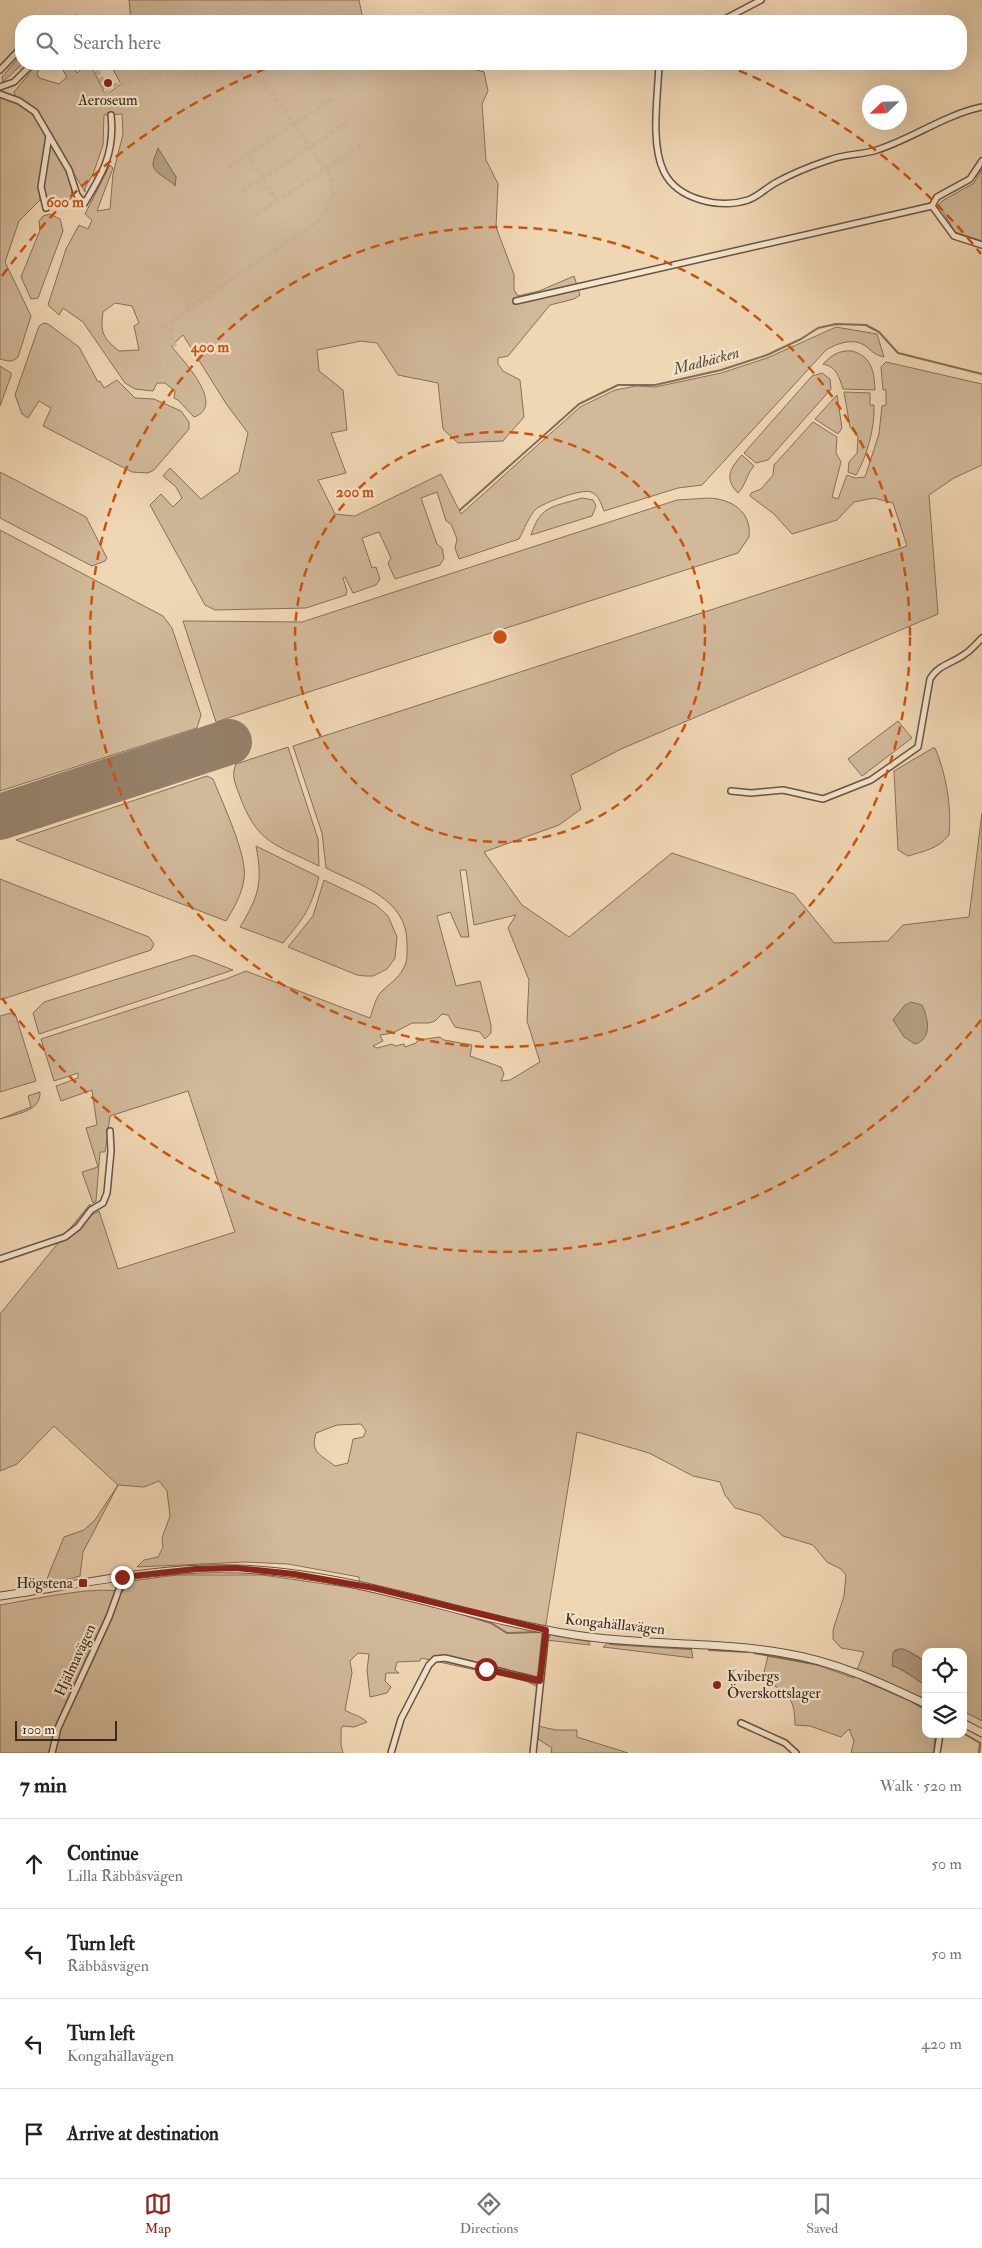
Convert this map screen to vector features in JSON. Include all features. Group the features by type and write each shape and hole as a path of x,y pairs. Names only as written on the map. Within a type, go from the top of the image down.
{"street":[{"path":"732,15 761,0"},
{"path":"0,70 15,54"},
{"path":"0,86 14,82 26,70"},
{"path":"659,70 658,156 670,181 677,189 696,199 728,202 748,200 785,177 826,161 876,150 906,139 952,116 982,107"},
{"path":"0,94 29,107 35,112 69,170 77,195 84,204 107,161 113,135 111,115"},
{"path":"46,208 41,187 50,136"},
{"path":"516,301 932,206 937,197 970,179 982,161"},
{"path":"932,206 954,236 982,245"},
{"path":"731,791 751,793 783,790 823,799 872,780 918,747 930,679 933,673 942,666 964,655 982,638"},
{"path":"0,1259 65,1236 78,1227 91,1210 103,1203 107,1194 111,1151 110,1131"},
{"name":"Kongahällavägen","path":"0,1596 122,1577 196,1569 236,1568 294,1574 374,1588 546,1630 619,1640 750,1648 785,1653 818,1660 853,1672 922,1702"},
{"name":"Hjälmavägen","path":"52,1753 58,1728 91,1652 109,1617 122,1577"},
{"path":"534,1753 546,1630"},
{"path":"390,1753 401,1719 429,1665 435,1659 445,1658 540,1681"},
{"path":"741,1723 785,1743 796,1753"},
{"path":"967,1725 982,1733"},
{"path":"938,1753 940,1738"}],"shaded area":[{"path":"129,0 359,0 362,15 130,15"},
{"path":"15,62 16,70 3,82 2,77"},
{"path":"32,70 39,70 37,73 39,78 59,84 67,77 63,70 75,70 77,73 80,70 93,70 106,95 121,84 113,70 477,70 484,72 488,91 482,104 486,160 498,184 496,227 514,275 514,290 518,296 539,291 574,276 580,295 574,299 550,305 508,356 498,358 498,364 503,371 520,380 524,417 503,441 458,443 443,429 438,383 398,375 377,343 361,341 317,350 319,371 343,390 347,430 331,433 346,473 318,480 335,514 355,516 441,474 461,514 580,407 615,390 636,386 655,387 721,373 767,358 836,327 877,334 884,357 857,342 841,343 826,350 702,485 678,488 604,511 594,493 587,491 572,494 536,509 519,539 459,559 455,548 457,539 451,524 446,521 437,492 421,498 437,544 442,548 444,558 440,565 395,579 388,563 391,558 379,532 362,538 372,568 376,567 380,579 376,585 353,593 345,577 343,578 347,591 346,595 306,608 215,610 205,605 150,505 161,494 173,507 182,498 176,487 163,476 170,468 201,499 239,472 248,433 227,405 183,335 171,346 199,382 206,403 203,411 194,417 174,398 175,391 165,383 157,383 153,391 135,389 125,383 83,322 63,308 59,315 48,305 66,249 79,225 88,229 92,220 85,214 110,165 113,168 97,211 110,209 113,174 123,134 122,114 104,115 103,145 85,192 37,112 15,96 14,92","holes":["158,149 176,177 175,186 153,164","115,303 132,306 139,323 134,326 139,350 119,351 109,342 104,334 102,325 103,312"]},
{"path":"0,97 29,110 36,117 47,137 40,184 40,200 19,221 5,262 31,316 18,357 10,361 0,359"},
{"path":"50,141 66,168 71,183 71,199 59,204 47,201 42,185"},
{"path":"158,148 176,177 175,186 154,168 153,162"},
{"path":"982,169 982,241 955,232 939,205 942,201 974,183"},
{"path":"50,214 60,219 63,231 38,298 31,299 21,277 40,230 39,221 43,216"},
{"path":"44,323 79,347 98,382 100,381 104,388 117,380 135,398 154,399 181,411 189,422 189,429 154,470 148,473 132,472 43,426 51,408 39,401 28,418 22,414 15,395 39,326"},
{"path":"843,351 852,351 864,357 871,366 875,390 843,389 839,377 834,370 828,365 823,364 836,354"},
{"path":"886,362 982,384 982,465 954,478 929,495 938,614 621,749 571,775 581,809 559,825 484,852 522,905 569,937 672,853 794,894 834,943 888,941 903,925 969,917 982,813 982,1721 967,1713 967,1648 922,1648 922,1660 903,1650 895,1650 893,1666 922,1683 922,1738 935,1738 934,1753 851,1753 854,1741 849,1729 841,1737 810,1726 795,1725 795,1715 788,1696 778,1688 762,1680 768,1656 817,1665 854,1678 864,1652 841,1648 833,1639 833,1630 844,1596 846,1575 841,1569 827,1562 813,1545 783,1536 760,1515 735,1508 725,1495 720,1482 693,1476 649,1453 577,1432 536,1686 526,1681 421,1658 420,1661 397,1662 395,1670 399,1673 386,1673 385,1681 391,1687 387,1693 370,1697 367,1670 369,1654 358,1653 350,1661 352,1673 345,1710 367,1722 354,1727 343,1726 341,1729 341,1745 343,1753 0,1753 0,1605 96,1590 122,1592 130,1581 177,1575 262,1575 360,1589 359,1577 288,1564 245,1562 137,1567 144,1560 158,1557 163,1547 162,1538 170,1516 167,1491 159,1481 144,1487 118,1485 54,1426 17,1464 0,1471 0,1314 90,1204 92,1215 99,1211 118,1269 235,1232 188,1091 110,1116 105,1152 100,1152 96,1201 93,1203 82,1172 98,1167 86,1128 97,1125 92,1090 61,1101 56,1086 78,1078 78,1073 54,1081 41,1039 246,971 370,1018 380,993 396,979 405,966 407,943 405,928 399,915 379,895 326,868 322,833 293,746 907,546 893,503 874,498 854,502 837,520 792,534 774,514 750,496 751,493 761,489 773,475 774,465 813,422 837,437 836,453 841,462 832,497 838,499 847,475 855,478 865,477 879,434 882,406 886,405 886,390 883,390 881,367","holes":["460,870 466,870 474,925 516,915 508,928 529,980 527,1021 540,1062 510,1080 501,1081 504,1074 501,1067 470,1056 472,1045 444,1040 440,1037 418,1040 416,1043 405,1047 404,1044 395,1046 392,1044 377,1048 373,1046 383,1041 380,1035 393,1033 412,1023 435,1021 442,1014 448,1015 455,1027 480,1032 485,1039 491,1033 491,1025 480,981 456,986 437,916 450,912 461,937 469,937","361,1424 366,1431 363,1437 353,1439 348,1463 335,1466 321,1456 314,1445 316,1433 337,1425"]},
{"path":"0,366 11,373 11,376 0,406"},
{"path":"822,373 830,379 831,389 768,460 756,463 744,453 812,376"},
{"path":"844,392 870,393 870,405 874,405 870,442 864,460 856,475 848,472 849,462 857,453 858,437 850,427"},
{"path":"837,395 842,428 838,434 815,419"},
{"path":"742,455 754,466 738,493 731,483 730,474 734,464"},
{"path":"0,472 86,517 107,558 105,561 92,566 0,518"},
{"path":"582,498 593,500 596,506 592,516 531,535 539,517 544,512 556,505"},
{"path":"709,498 733,504 744,514 749,528 749,537 738,553 216,722 183,621 302,622 677,500"},
{"path":"0,530 163,616 172,628 201,715 197,728 0,791"},
{"path":"898,721 912,738 862,776 848,759"},
{"path":"288,747 318,839 319,866 279,847 261,833 246,811 235,783 234,772 236,764"},
{"path":"935,748 939,758 947,791 950,814 949,835 935,846 908,856 898,850 894,771"},
{"path":"207,776 213,779 228,815 238,843 244,869 241,890 235,906 226,921 16,840"},
{"path":"256,846 319,877 306,913 283,943 240,927 252,906 258,888 259,869"},
{"path":"0,879 149,937 154,944 151,950 0,1000"},
{"path":"324,880 376,905 388,916 397,937 395,958 387,969 373,976 357,975 288,947 313,916"},
{"path":"194,955 233,970 39,1034 33,1013 44,1002"},
{"path":"911,1002 922,1005 928,1027 925,1037 915,1044 904,1037 893,1020 905,1005"},
{"path":"11,1013 16,1016 36,1081 0,1092 0,1016"},
{"path":"40,1092 39,1099 32,1108 20,1114 0,1119 31,1107 28,1096"},
{"path":"118,1485 83,1552 80,1576 44,1586 64,1537 84,1530 95,1520"},
{"path":"552,1634 588,1640 590,1645 546,1640"},
{"path":"608,1643 691,1648 693,1658 603,1647"},
{"path":"904,1649 922,1660 922,1683 892,1666 893,1652"},
{"path":"538,1726 556,1730 577,1730 577,1737 628,1753 551,1753 552,1748 538,1739"}],"waterway":[{"name":"Madbäcken","path":"460,510 579,404 618,385 655,385 721,370 767,355 801,339 818,328 836,324 866,325 879,332 898,353 982,374"},
{"path":"455,1612 491,1623 507,1633 540,1632"},
{"path":"554,1635 571,1638"},
{"path":"576,1639 589,1641"},
{"path":"610,1644 691,1649"},
{"path":"709,1650 747,1652"},
{"path":"754,1653 821,1665"},
{"path":"863,1680 922,1708"},
{"path":"967,1735 980,1743 979,1753"}],"runway":[{"path":"0,817 229,742"}],"tunnel":[{"path":"96,70 106,88 111,115"},
{"path":"106,88 156,74 233,72 258,79 270,90 330,175 333,193 321,219 172,320 171,340 176,348"},
{"path":"228,167 332,99"},
{"path":"242,191 348,122"},
{"path":"256,214 361,146"},
{"path":"247,154 276,201"},
{"path":"164,323 171,333"}],"place":[{"name":"Aeroseum","path":"108,83"},
{"name":"Högstena","path":"83,1583"},
{"name":"Kvibergs Överskottslager","path":"717,1685"}],"route":[{"path":"122,1577 196,1569 236,1568 263,1570 323,1578 394,1592 546,1630 540,1681 486,1669"}]}
